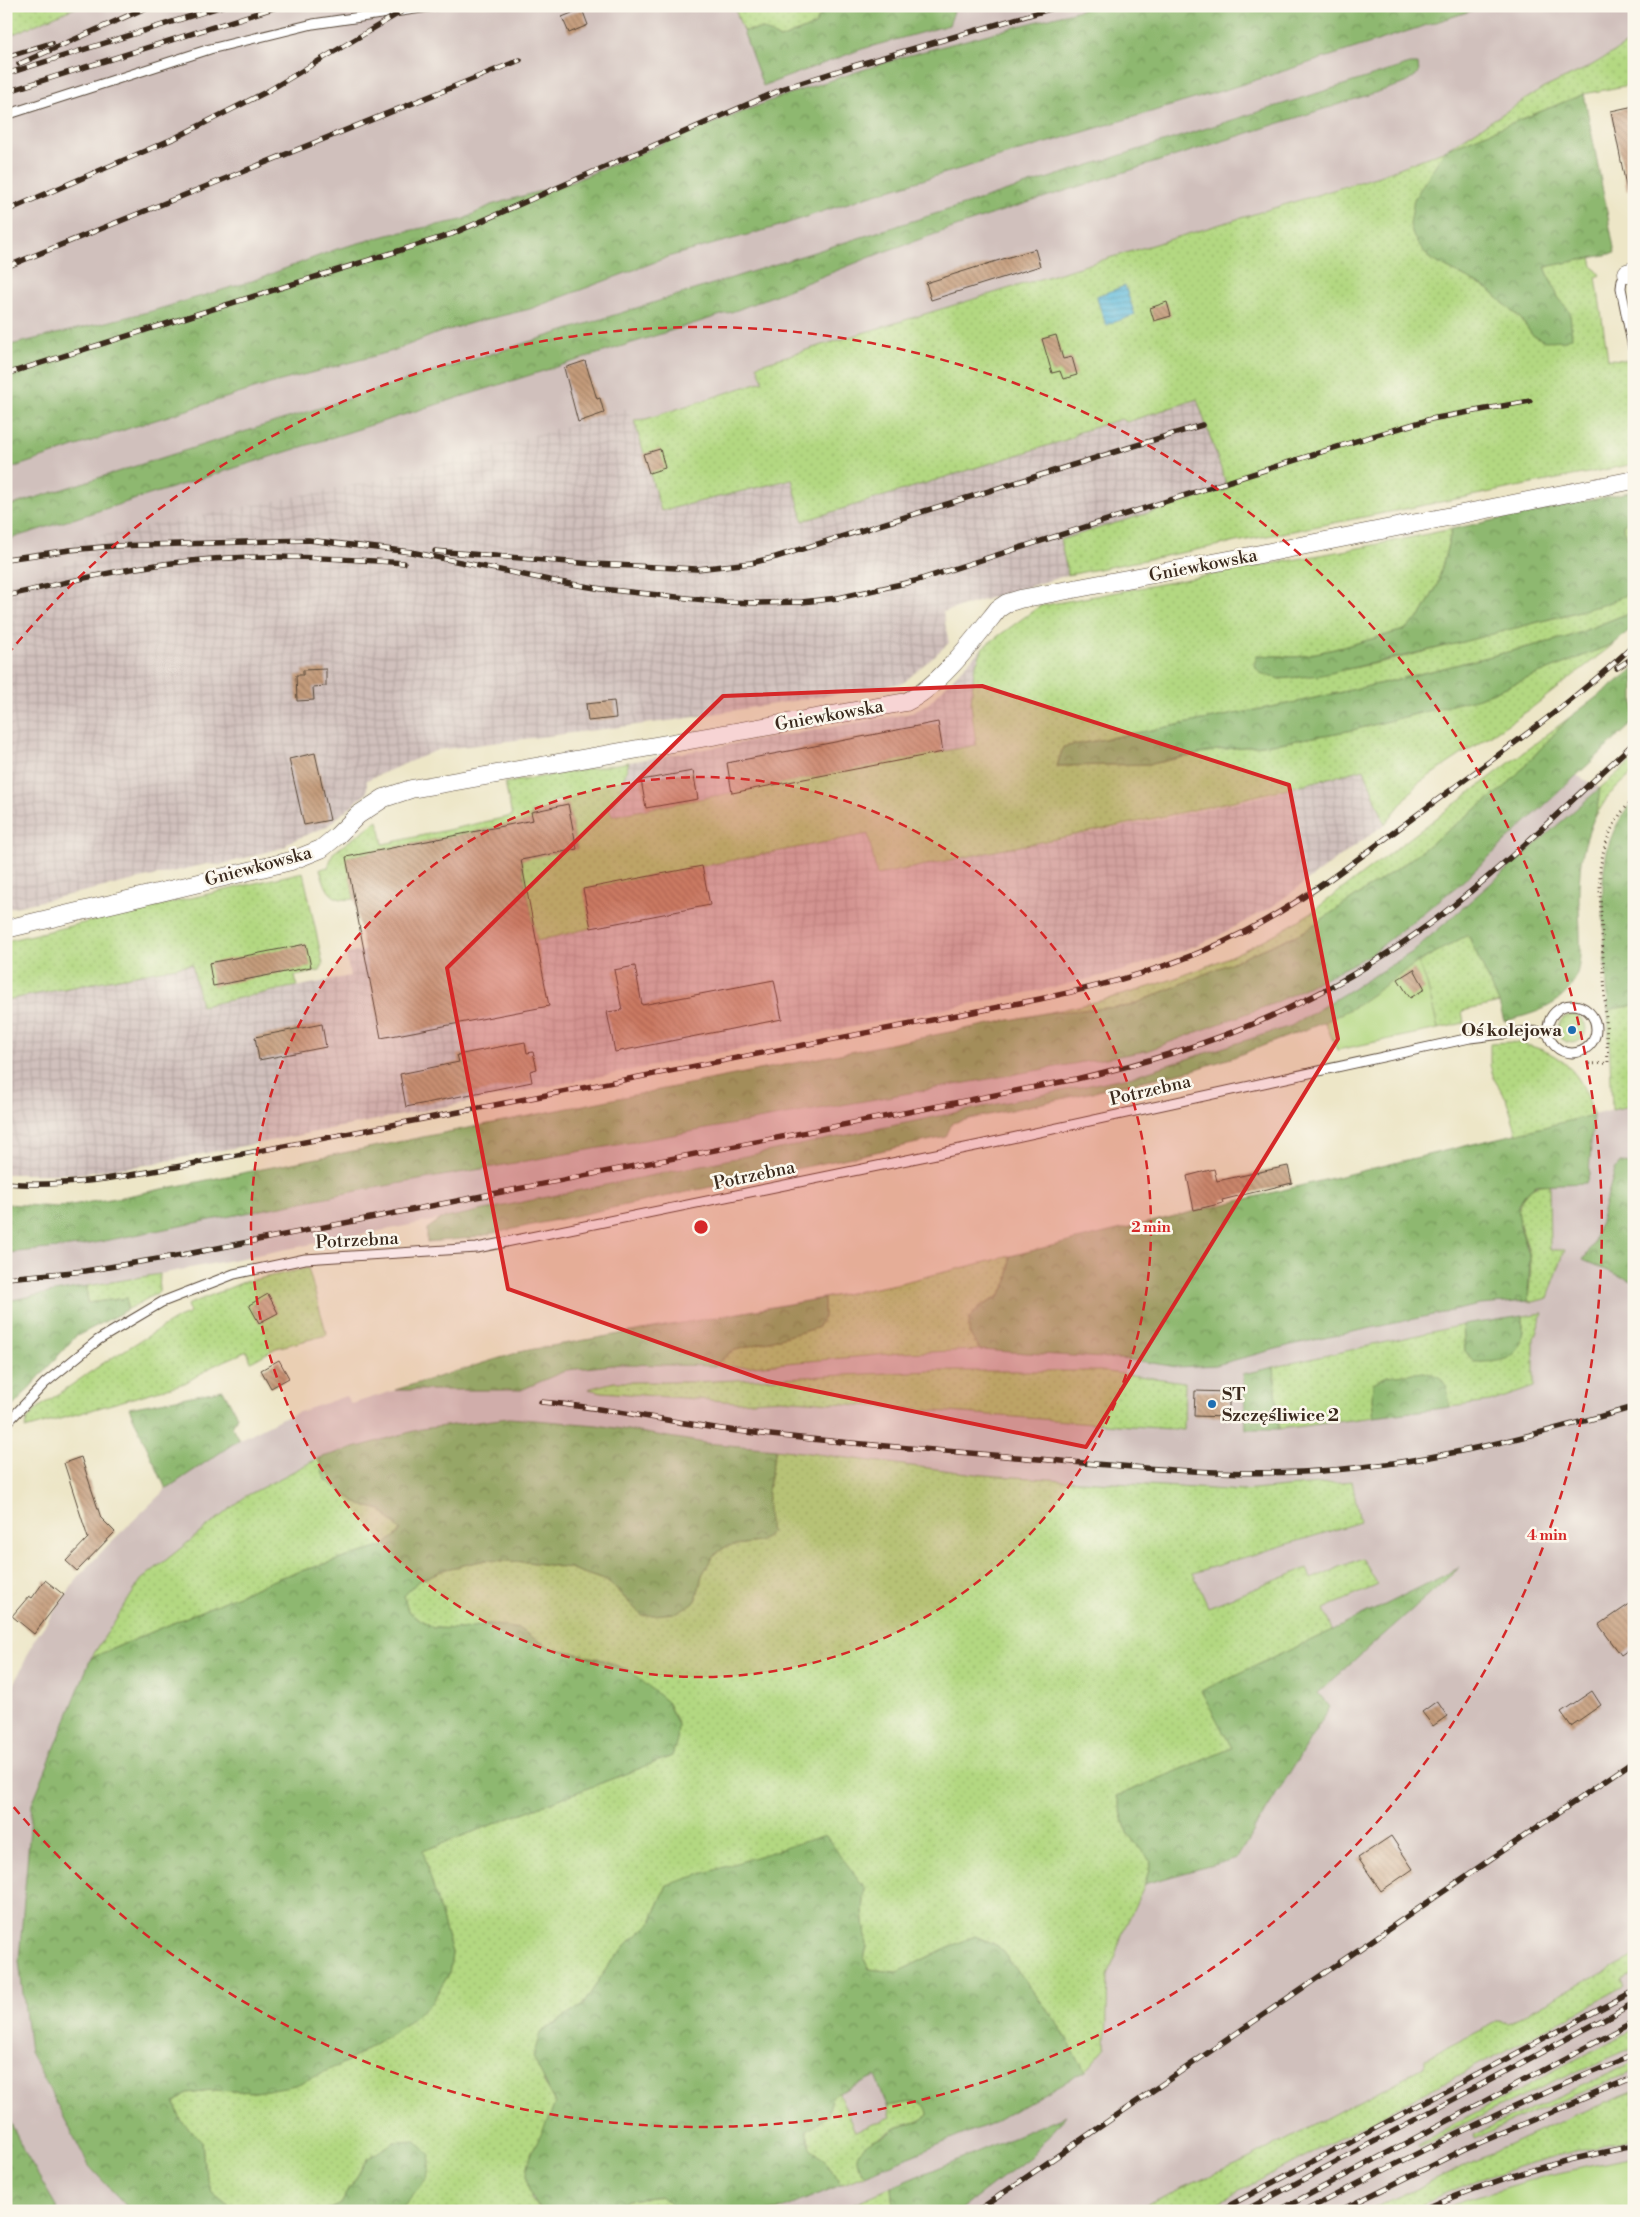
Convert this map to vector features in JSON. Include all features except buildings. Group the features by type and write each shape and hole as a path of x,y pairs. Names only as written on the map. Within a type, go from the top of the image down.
{"street":[{"name":"Gniewkowska","path":"6,929 291,860 321,849 358,816 384,798 410,788 906,702 917,696 947,669 998,609 1020,599 1240,558 1634,480"}],"lane":[{"path":"6,116 210,49 313,24 435,6"},
{"path":"1631,272 1622,280 1621,288 1634,353"},
{"path":"1570,1006 1584,1009 1590,1014 1596,1028 1591,1043 1586,1049 1572,1053 1565,1052 1553,1045 1548,1032 1548,1025 1556,1012 1570,1006"},
{"name":"Potrzebna","path":"6,1424 44,1383 98,1340 129,1320 196,1288 261,1267 305,1259 477,1248 980,1145 1470,1038 1527,1031 1548,1032"}],"path":[{"path":"1589,1064 1608,1063 1600,892 1602,859 1611,830 1621,813 1634,798"}],"highlighted area":[{"path":"982,686 1289,785 1338,1039 1086,1447 767,1381 508,1289 447,968 723,696"}],"shaded area":[{"path":"6,6 1634,6 1634,84 1584,94 1379,176 757,365 763,381 646,419 634,420 627,408 393,477 72,541 78,558 21,582 6,584"},
{"path":"1634,13 1634,84 1584,94 1379,176 628,408 634,420 661,511 792,479 803,521 1072,438 1076,433 1122,419 1127,422 1197,398 1229,489 1060,540 1068,575 943,612 949,643 903,683 676,720 437,750 367,780 367,793 326,827 289,842 285,847 220,865 207,864 6,909 6,584 21,582 78,558 6,544"},
{"path":"983,647 974,670 971,704 976,745 612,816 609,808 618,796 629,762 907,714 928,704"},
{"path":"1364,768 1385,824 1270,908 1218,936 1187,949 1122,971 1047,989 146,1165 78,1174 6,1174 6,1000 193,964 202,1006 350,976 346,954 532,918 537,941 591,929 583,889 868,834 877,875 1160,819 1267,795"},
{"path":"1576,775 1600,788 1411,953 1291,1026 1133,1076 441,1219 160,1274 6,1301 6,1253 79,1246 357,1191 1146,1051 1275,1003 1370,955 1462,882"},
{"path":"1634,1105 1634,2157 1549,2175 1463,2200 1440,2211 59,2211 25,2153 6,2113 6,1702 35,1639 79,1576 166,1489 192,1470 239,1440 282,1418 346,1396 351,1404 523,1351 896,1284"}],"green space":[{"path":"6,6 79,6 6,37"},
{"path":"734,6 825,6 815,25 780,39 763,29 743,31"},
{"path":"825,6 956,6 949,25 862,49 763,86 743,31 763,29 780,39 815,25"},
{"path":"1095,6 1486,6 1231,88 872,195 776,227 671,256 530,309 475,322 438,333 393,351 273,383 130,428 6,470 6,346 152,311 252,281 337,249 388,235 462,220 491,205 569,183 780,97 902,57"},
{"path":"1634,40 1634,84 1584,94 1445,150 1542,89 1589,67"},
{"path":"1410,64 1418,64 1419,73 1406,83 1008,209 886,251 737,310 6,540 6,507"},
{"path":"1584,94 1615,253 1545,267 1558,297 1570,312 1572,337 1566,340 1545,341 1532,335 1521,319 1488,289 1430,259 1414,238 1410,225 1414,199 1445,150"},
{"path":"1445,150 1430,259 1488,289 1521,319 1532,335 1558,297 1545,267 1591,257 1593,266 1600,275 1596,277 1608,359 1627,360 1634,395 1634,464 1068,575 1060,540 1228,489 1197,399 1127,422 1121,419 1076,433 1072,438 803,521 792,479 661,511 634,420 646,419 763,381 757,365 1379,176"},
{"path":"1634,491 1634,517 1623,524 1623,530 1634,547 1634,591 1606,604 1455,644 1322,675 1279,679 1260,673 1254,665 1257,655 1297,657 1339,648 1404,630 1420,617 1437,586 1452,529"},
{"path":"1634,517 1634,547 1623,530 1623,523"},
{"path":"1452,529 1437,586 1420,617 1404,630 1339,648 1297,657 1257,655 1280,679 1308,676 1418,653 1568,614 1634,591 1634,611 1568,637 1387,682 1292,703 1063,747 1057,766 1151,764 1217,750 1280,743 1353,730 1479,698 1615,643 1529,710 1417,784 1385,824 1364,769 1243,799 877,875 868,834 584,889 591,928 537,941 521,859 577,849 568,805 562,806 561,800 552,802 553,808 531,812 537,841 513,824 347,857 354,899 339,899 334,896 327,889 322,876 320,869 328,867 333,853 378,820 383,844 512,816 505,783 629,762 618,796 609,808 612,816 976,745 971,704 974,670 983,647 1040,606 1364,547"},
{"path":"1634,611 1634,626 1615,643 1479,698 1353,730 1280,743 1217,750 1151,764 1057,766 1063,747 1292,703 1387,682 1568,637"},
{"path":"1634,669 1634,722 1462,882 1370,955 1275,1003 1146,1051 357,1191 79,1246 6,1253 6,1204 58,1207 117,1198 1045,1013 1130,1006 1303,932 1404,864 1505,787 1570,717"},
{"path":"1570,717 1505,787 1404,864 1303,932 1130,1006 1045,1013 1080,1006 1149,987 1217,962 1281,931 1312,912"},
{"path":"1634,759 1634,772 1609,795 1595,817 1600,788"},
{"path":"1600,788 1598,803 1585,845 1581,866 1578,968 1572,985 1559,1000 1537,1012 1504,1021 1499,1003 1468,935 1418,962 1356,1006 1325,1022 1231,1058 1193,1070 952,1123 946,1137 471,1238 427,1242 427,1229 441,1219 1133,1076 1291,1026 1411,953"},
{"path":"1634,802 1634,1005 1608,1010 1603,897 1605,863 1614,831 1622,816"},
{"path":"303,872 323,964 320,971 295,976 297,986 201,1006 192,964 6,1000 6,941"},
{"path":"1469,934 1500,1003 1462,1011 1464,1023 1438,1029 1427,984 1418,962"},
{"path":"1418,962 1427,984 1438,1029 1337,1050 1325,1022 1356,1006"},
{"path":"1634,1005 1634,1105 1612,1110 1608,1010"},
{"path":"1572,1015 1582,1019 1586,1029 1582,1039 1572,1043 1562,1039 1558,1029 1562,1019"},
{"path":"1511,1042 1542,1050 1555,1056 1565,1064 1582,1085 1593,1115 1517,1134 1506,1098 1494,1079 1490,1065 1490,1043"},
{"path":"1593,1115 1589,1174 1586,1183 1535,1185 1525,1194 1518,1205 1520,1226 1530,1258 1528,1301 1480,1305 1291,1345 1216,1365 1177,1367 1133,1360 980,1350 969,1333 969,1318 981,1306 999,1297 1008,1281 1010,1256"},
{"path":"1620,1163 1634,1164 1634,1282 1583,1260 1593,1245 1615,1170"},
{"path":"1549,1184 1550,1250 1565,1250 1548,1298 1533,1302 1528,1301 1531,1274 1530,1258 1518,1212 1519,1205 1528,1191 1537,1186"},
{"path":"1010,1256 1008,1281 998,1297 981,1306 969,1333 980,1350 901,1353 739,1367 714,1366 732,1351 816,1328 824,1317 824,1298 896,1284"},
{"path":"308,1268 327,1335 276,1348 251,1362 247,1351 213,1366 185,1383 25,1429 27,1420 38,1408 105,1362 178,1318 190,1313 187,1305 244,1282"},
{"path":"160,1274 159,1292 127,1310 126,1298 87,1303 87,1286"},
{"path":"87,1286 87,1303 127,1298 127,1310 75,1337 6,1414 6,1301"},
{"path":"824,1298 824,1317 817,1328 732,1351 714,1366 621,1364 567,1370 521,1390 395,1390 523,1351"},
{"path":"1543,1313 1534,1338 1534,1387 1490,1402 1450,1407 1447,1387 1372,1398 1374,1417 1279,1429 1274,1367 1463,1325 1465,1351 1523,1331 1523,1316"},
{"path":"1523,1316 1521,1340 1514,1354 1498,1361 1474,1362 1465,1351 1463,1325"},
{"path":"1274,1367 1279,1429 1246,1429 1243,1374"},
{"path":"932,1371 1100,1371 1185,1382 1184,1430 781,1399 738,1402 602,1392 588,1389 614,1382 693,1382"},
{"path":"1423,1372 1439,1376 1447,1387 1450,1407 1374,1417 1373,1383 1387,1376"},
{"path":"223,1390 237,1416 232,1427 239,1440 166,1489 129,1408"},
{"path":"509,1418 597,1425 705,1443 776,1449 769,1481 768,1510 771,1532 759,1542 727,1546 713,1556 702,1575 696,1601 676,1613 642,1616 609,1582 569,1568 528,1562 486,1560 446,1569 418,1581 404,1596 408,1611 433,1628 461,1629 489,1624 519,1629 548,1647 603,1660 630,1671 667,1702 678,1725 677,1740 672,1756 423,1851 452,1953 449,1974 432,2002 403,2026 348,2061 296,2085 256,2092 212,2090 187,2093 174,2103 182,2122 202,2141 204,2166 212,2192 236,2211 131,2211 89,2166 30,2052 19,1960 32,1804 91,1658 281,1577 384,1546 401,1531 381,1510 360,1505 325,1479 319,1458 421,1429"},
{"path":"776,1449 983,1475 1243,1491 1352,1481 1360,1522 1193,1573 1208,1607 1307,1568 1311,1579 1362,1558 1378,1585 1324,1609 1333,1630 1202,1691 1232,1748 1117,1796 1127,1833 1151,1862 1145,1884 1124,1929 1108,1976 1106,2047 1085,2071 1059,2025 998,1946 975,1936 898,1972 869,1969 864,1959 867,1946 863,1912 865,1888 667,1885 650,1924 629,1942 608,1966 583,2005 540,2033 544,2083 555,2103 548,2122 531,2153 531,2199 542,2211 400,2211 412,2196 367,2159 341,2204 325,2211 236,2211 212,2193 204,2166 202,2141 182,2122 174,2103 187,2093 212,2090 256,2092 348,2061 403,2026 432,2001 449,1974 452,1953 422,1851 672,1756 678,1725 668,1703 630,1672 603,1660 548,1647 519,1629 489,1624 461,1629 433,1628 408,1611 404,1596 418,1581 446,1569 486,1560 528,1562 569,1568 609,1582 642,1616 696,1601 702,1575 712,1556 727,1546 759,1542 771,1532 768,1510 769,1481"},
{"path":"319,1458 325,1479 360,1505 381,1510 401,1531 384,1546 281,1577 91,1658 141,1580 246,1496"},
{"path":"1459,1568 1318,1693 1330,1707 1237,1858 1145,1884 1151,1862 1127,1833 1117,1796 1232,1748 1201,1691 1333,1630"},
{"path":"825,1835 865,1888 863,1912 867,1946 864,1959 869,1969 898,1972 975,1936 998,1946 1059,2025 1085,2071 996,2121 865,2175 860,2170 857,2159 860,2150 864,2146 897,2128 918,2122 928,2115 927,2109 918,2103 912,2102 887,2106 875,2076 832,2096 828,2116 807,2130 809,2143 812,2148 830,2167 841,2185 777,2211 679,2211 660,2196 628,2200 610,2211 542,2211 532,2197 527,2183 530,2157 555,2103 533,2057 540,2033 583,2005 608,1966 629,1942 650,1924 667,1885"},
{"path":"1634,1956 1634,1974 1622,1981 1625,1987 1202,2211 1131,2211 1248,2159 1424,2067 1424,2059 1499,2021 1508,2023"},
{"path":"1634,2029 1634,2047 1520,2097 1419,2147 1418,2144"},
{"path":"1634,2062 1634,2071 1540,2109 1474,2139 1473,2135"},
{"path":"838,2091 855,2131 891,2117 887,2106 912,2102 918,2103 927,2109 928,2115 914,2123 898,2127 876,2139 857,2167 865,2175 841,2185 830,2167 812,2148 809,2143 807,2130 828,2116 832,2096"},
{"path":"1634,2092 1634,2139 1574,2151 1524,2165 1475,2181 1404,2211 1367,2211 1577,2114"},
{"path":"6,2113 25,2153 59,2211 6,2211"},
{"path":"1066,2115 1031,2156 959,2211 894,2211 892,2187"},
{"path":"416,2141 431,2156 427,2179 400,2211 325,2211 341,2204 367,2159 394,2142"},
{"path":"1634,2157 1634,2211 1441,2211 1463,2200 1549,2175"},
{"path":"892,2187 894,2211 836,2211"},
{"path":"661,2196 679,2211 610,2211 628,2200"}],"water":[{"path":"1125,286 1135,315 1106,325 1096,296"}],"railway":[{"path":"19,64 150,6"},
{"path":"6,74 223,6"},
{"path":"6,92 280,6"},
{"path":"6,211 175,138 268,91 411,6"},
{"path":"6,374 452,234 785,88 850,67 1060,6"},
{"path":"6,57 52,43"},
{"path":"6,267 520,60"},
{"path":"6,559 114,546 308,540 411,552 602,589 724,602 802,602 838,598 915,581 1431,419 1530,401"},
{"path":"435,551 593,564 697,569 751,563 776,557 1202,425"},
{"path":"6,596 79,579 176,562 226,558 277,557 404,563"},
{"path":"6,1183 70,1183 176,1167 1040,999 1093,987 1170,964 1244,932 1322,885 1541,723 1634,645"},
{"path":"1617,668 1634,657"},
{"path":"6,1278 85,1271 182,1255 1076,1079 1174,1053 1265,1019 1352,975 1394,949 1462,899 1634,743"},
{"path":"541,1402 609,1410 758,1434 1158,1469 1266,1473 1344,1469 1428,1457 1511,1440 1634,1407"},
{"path":"977,2211 1634,1761"},
{"path":"1219,2211 1634,1991"},
{"path":"1244,2211 1634,2003"},
{"path":"1278,2211 1634,2022"},
{"path":"1305,2211 1467,2129 1550,2090 1634,2055"},
{"path":"1339,2211 1465,2149 1634,2077"},
{"path":"1421,2211 1525,2172 1634,2146"}],"place":[{"name":"Oś kolejowa","path":"1572,1030"},
{"name":"ST Szczęśliwice 2","path":"1212,1404"}]}
